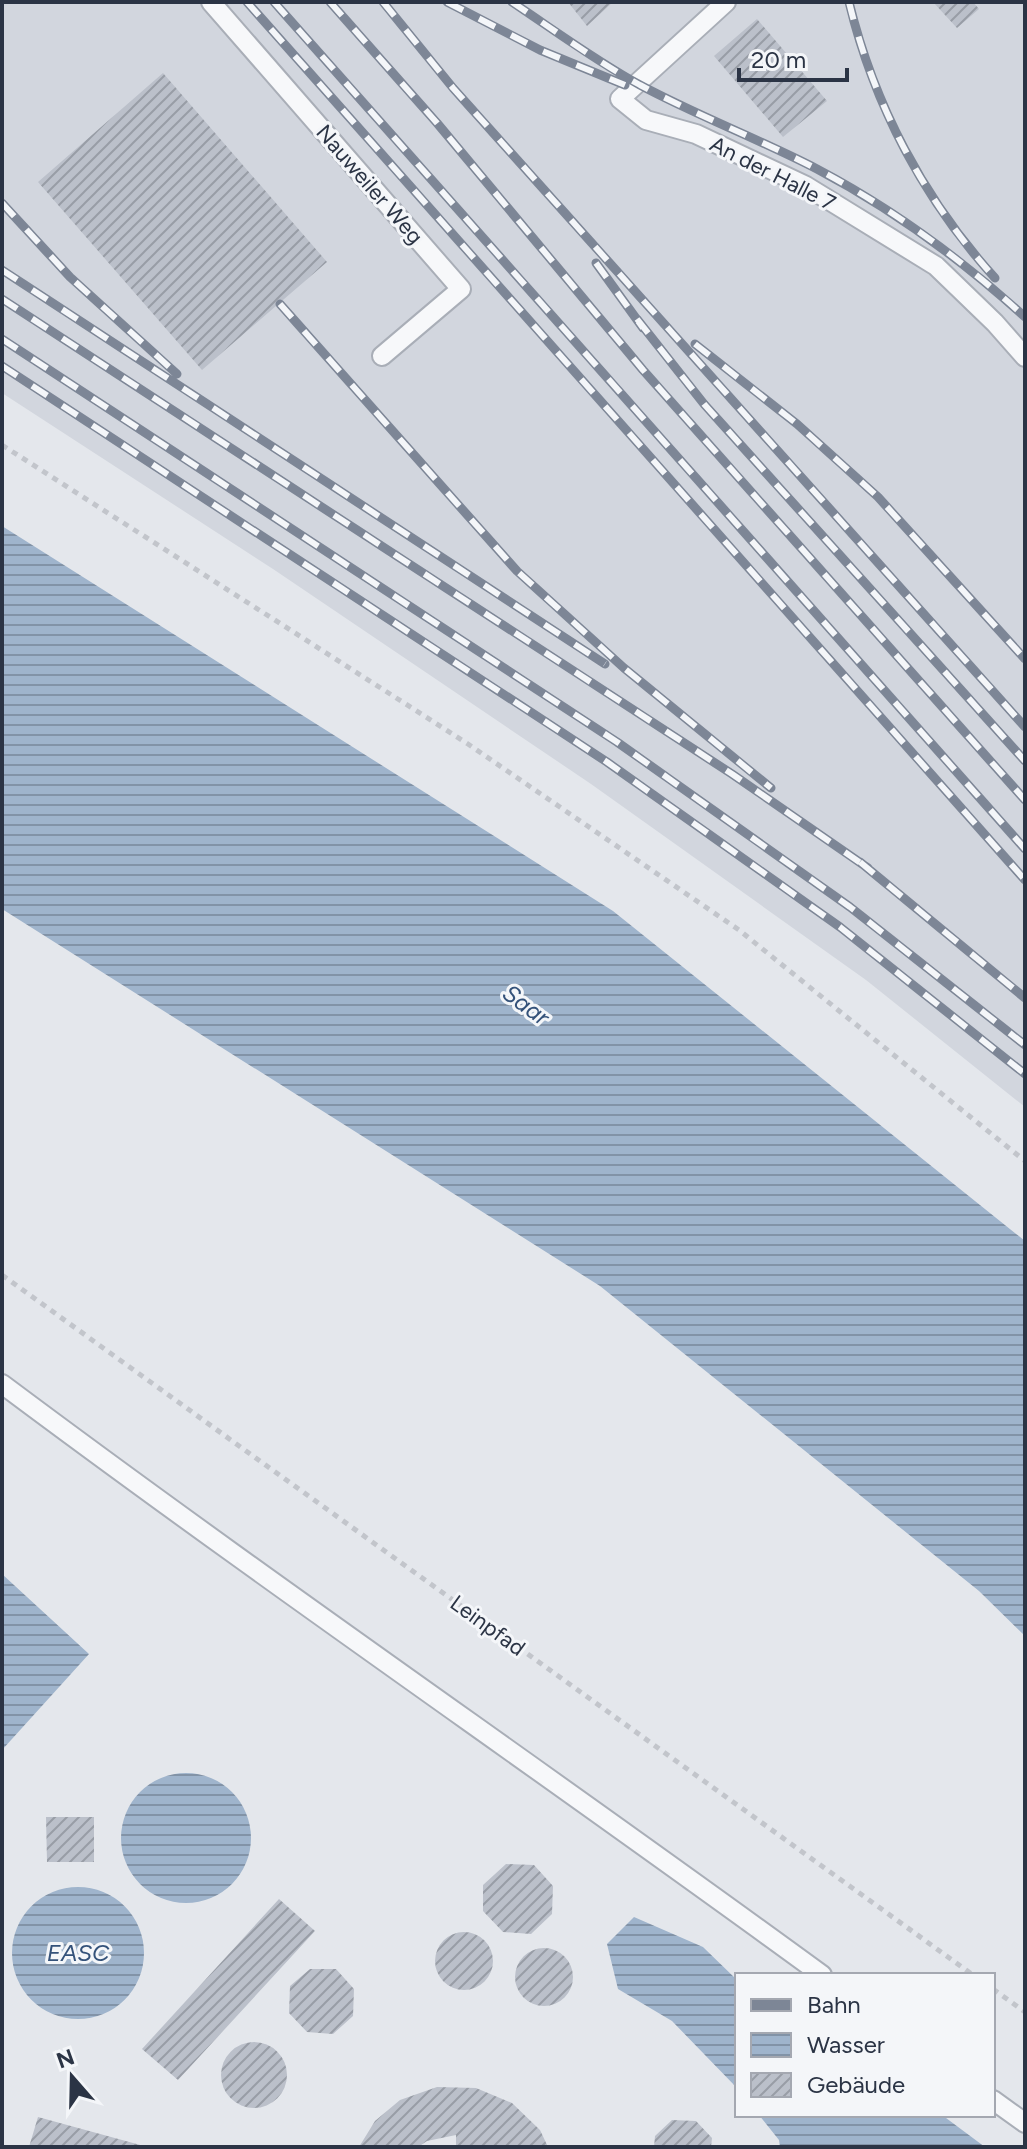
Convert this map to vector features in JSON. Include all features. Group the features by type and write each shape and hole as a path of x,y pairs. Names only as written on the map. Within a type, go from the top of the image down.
{"lane":[{"name":"Nauweiler Weg","path":"211,2 461,289 382,356"},
{"name":"An der Halle 7","path":"726,2 620,99 646,120 696,134 806,186 936,266 1025,357"},
{"path":"2,1384 155,1498 645,1845 819,1973"},
{"path":"995,2101 1025,2123"}],"path":[{"path":"2,445 468,744 739,930 1025,1161"},
{"name":"Leinpfad","path":"2,1275 970,1973"},
{"path":"995,1990 1025,2012"}],"shaded area":[{"path":"2,2 1025,2 1025,1107 866,980 591,784 273,569 2,393"}],"water":[{"name":"Saar","path":"2,526 613,911 1025,1241 1025,1636 979,1591 600,1286 2,909"},
{"path":"2,1574 89,1654 2,1750"},
{"name":"EASC","path":"186,1773 211,1778 232,1792 246,1813 251,1838 246,1863 232,1884 211,1898 186,1903 161,1898 140,1884 126,1863 121,1838 126,1813 140,1792 161,1778"},
{"name":"EASC","path":"78,1887 103,1892 124,1907 139,1928 144,1953 139,1978 124,1999 103,2014 78,2019 53,2014 32,1999 17,1978 12,1953 17,1928 32,1907 53,1892"},
{"path":"634,1917 703,1947 735,1978 735,2086 672,2021 618,1989 607,1944"},
{"path":"761,2117 945,2117 985,2147 780,2147 779,2140"}],"building":[{"path":"568,2 613,2 587,26"},
{"path":"933,2 973,2 979,9 957,28"},
{"path":"757,19 827,101 783,137 714,56"},
{"path":"163,73 327,262 202,370 38,182"},
{"path":"46,1817 94,1817 94,1862 47,1862"},
{"path":"506,1864 534,1865 553,1886 552,1914 531,1934 503,1932 483,1911 483,1885"},
{"path":"279,1899 315,1931 178,2080 142,2049"},
{"path":"464,1932 485,1940 493,1961 485,1982 464,1990 443,1982 435,1961 443,1940"},
{"path":"544,1948 565,1956 573,1977 565,1998 544,2006 523,1998 515,1977 523,1956"},
{"path":"310,1969 336,1969 354,1989 353,2016 333,2034 307,2032 289,2013 290,1986"},
{"path":"260,2042 278,2051 285,2062 285,2088 278,2099 267,2106 248,2108 230,2099 223,2088 221,2069 230,2051 241,2044"},
{"path":"437,2087 476,2088 512,2103 540,2130 548,2147 456,2147 456,2135 427,2141 418,2147 359,2147 375,2121 400,2100"},
{"path":"38,2117 144,2146 144,2147 29,2147"},
{"path":"672,2120 696,2121 712,2138 711,2147 654,2147 655,2136"}],"railway":[{"path":"247,2 1025,880"},
{"path":"274,2 1025,849"},
{"path":"330,2 437,123 643,370 1025,800"},
{"path":"383,2 453,88 1025,727"},
{"path":"447,2 540,50 625,85"},
{"path":"512,2 640,85 795,158 873,201 951,255 1025,317"},
{"path":"849,2 872,78 905,149 946,216 995,278"},
{"path":"2,203 70,277 177,374"},
{"path":"596,263 643,328"},
{"path":"2,270 605,664"},
{"path":"2,299 732,774 868,868"},
{"path":"280,304 517,571 624,668 771,788"},
{"path":"637,319 704,404 1025,761"},
{"path":"2,339 617,742 850,907 1025,1045"},
{"path":"695,344 797,424 878,497 1025,659"},
{"path":"2,366 607,762 840,927 1025,1074"},
{"path":"860,862 1025,998"}]}
